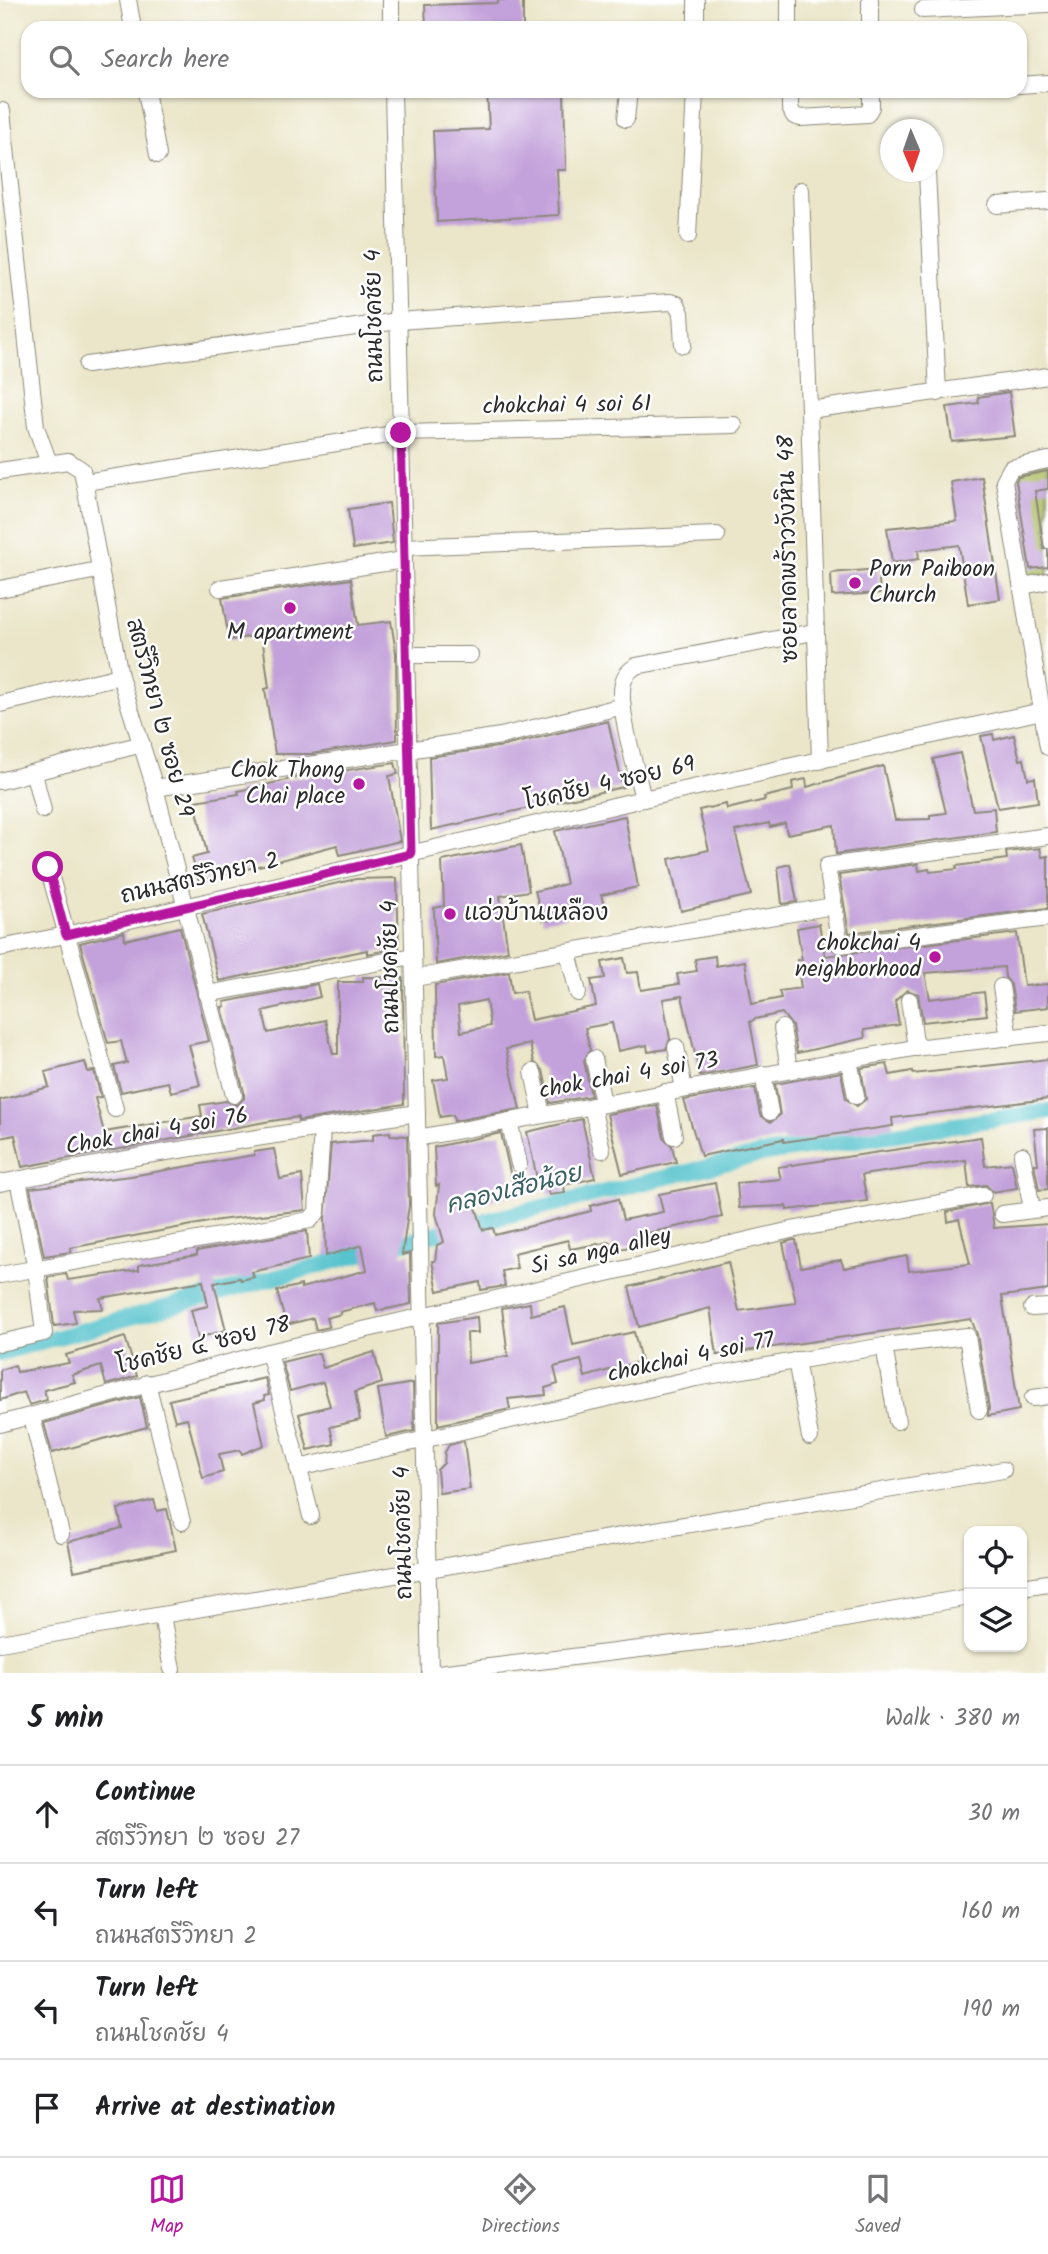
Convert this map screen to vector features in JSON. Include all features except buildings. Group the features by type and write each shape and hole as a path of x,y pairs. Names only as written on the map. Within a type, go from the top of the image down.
{"street":[{"path":"128,0 132,21"},
{"path":"391,0 391,21"},
{"path":"696,0 696,21"},
{"path":"789,0 789,21"},
{"path":"870,0 870,21"},
{"path":"923,10 1048,4"},
{"path":"1027,84 1048,83"},
{"path":"147,98 158,155"},
{"name":"ถนนโชคชัย 4","path":"393,98 430,1673"},
{"path":"626,119 628,98"},
{"path":"688,236 695,98"},
{"path":"790,98 790,108 794,116 801,118 867,114 871,107 871,98"},
{"path":"0,471 49,463 36,427 2,111"},
{"path":"927,182 938,393"},
{"path":"801,190 809,410"},
{"path":"997,205 1048,201"},
{"path":"87,365 398,321 670,302 677,304 681,313 682,345"},
{"name":"ซอยลาดพร้าววังหิน 48","path":"820,761 809,410 1048,376"},
{"name":"chokchai 4 soi 61","path":"85,482 401,433 734,425"},
{"path":"1048,460 1012,468 1004,481 1023,586 1041,648 1042,711 1048,747"},
{"name":"สตรีวิทยา ๒ ซอย 29","path":"49,463 73,462 82,470 98,569 120,676 155,788 234,1095"},
{"path":"220,587 404,554 717,535"},
{"path":"0,589 98,569"},
{"path":"1023,586 1048,581"},
{"path":"643,799 623,706 622,685 626,674 636,666 814,632"},
{"path":"406,654 470,655"},
{"path":"0,704 120,676"},
{"path":"155,788 500,736 623,706"},
{"name":"โชคชัย 4 ซอย 69","path":"411,854 643,799 1042,711"},
{"path":"0,781 142,744"},
{"path":"34,774 43,810"},
{"path":"1048,836 827,866 840,945 1048,918"},
{"name":"ถนนสตรีวิทยา 2","path":"0,948 411,854"},
{"path":"48,867 115,1109"},
{"path":"414,978 833,906"},
{"path":"568,952 578,993"},
{"path":"207,994 413,956"},
{"path":"1001,987 1009,1038"},
{"path":"909,1000 916,1048"},
{"path":"782,1028 789,1069"},
{"name":"chok chai 4 soi 73","path":"417,1138 789,1069 916,1048 1048,1033"},
{"path":"676,1047 684,1089"},
{"path":"594,1059 602,1150"},
{"path":"849,1060 856,1096"},
{"path":"533,1072 542,1115"},
{"path":"764,1074 771,1112"},
{"path":"665,1092 674,1136"},
{"name":"Chok chai 4 soi 76","path":"0,1183 147,1154 417,1113"},
{"path":"509,1121 519,1164"},
{"path":"0,1275 314,1217 322,1127"},
{"path":"1002,1214 1040,1209 1022,1156"},
{"path":"0,1343 44,1333 36,1269 19,1180"},
{"name":"Si sa nga alley","path":"422,1318 791,1230 983,1195"},
{"name":"โชคชัย ๔ ซอย 78","path":"0,1424 269,1352 422,1318"},
{"name":"chokchai 4 soi 77","path":"298,1468 696,1378 884,1346 969,1336 979,1410"},
{"path":"884,1346 897,1421"},
{"path":"269,1352 311,1516"},
{"path":"796,1360 810,1437"},
{"path":"147,1383 182,1522"},
{"path":"32,1417 61,1534"},
{"path":"0,1643 427,1567 1003,1470"},
{"path":"1027,1586 1048,1583"},
{"path":"438,1673 749,1636 964,1598"},
{"path":"162,1616 172,1669"}],"green space":[{"path":"1048,461 1048,576 1032,579 1024,570 1008,483 1010,467"}],"waterway":[{"name":"คลองเสือน้อย","path":"0,1353 456,1228 758,1155 1048,1111"}],"place":[{"name":"Porn Paiboon Church","path":"855,583"},
{"name":"M apartment","path":"290,608"},
{"name":"Chok Thong Chai place","path":"359,784"},
{"name":"แอ่วบ้านเหลือง","path":"450,914"},
{"name":"chokchai 4 neighborhood","path":"935,957"}],"route":[{"path":"48,867 66,935 411,854 401,433"}]}
